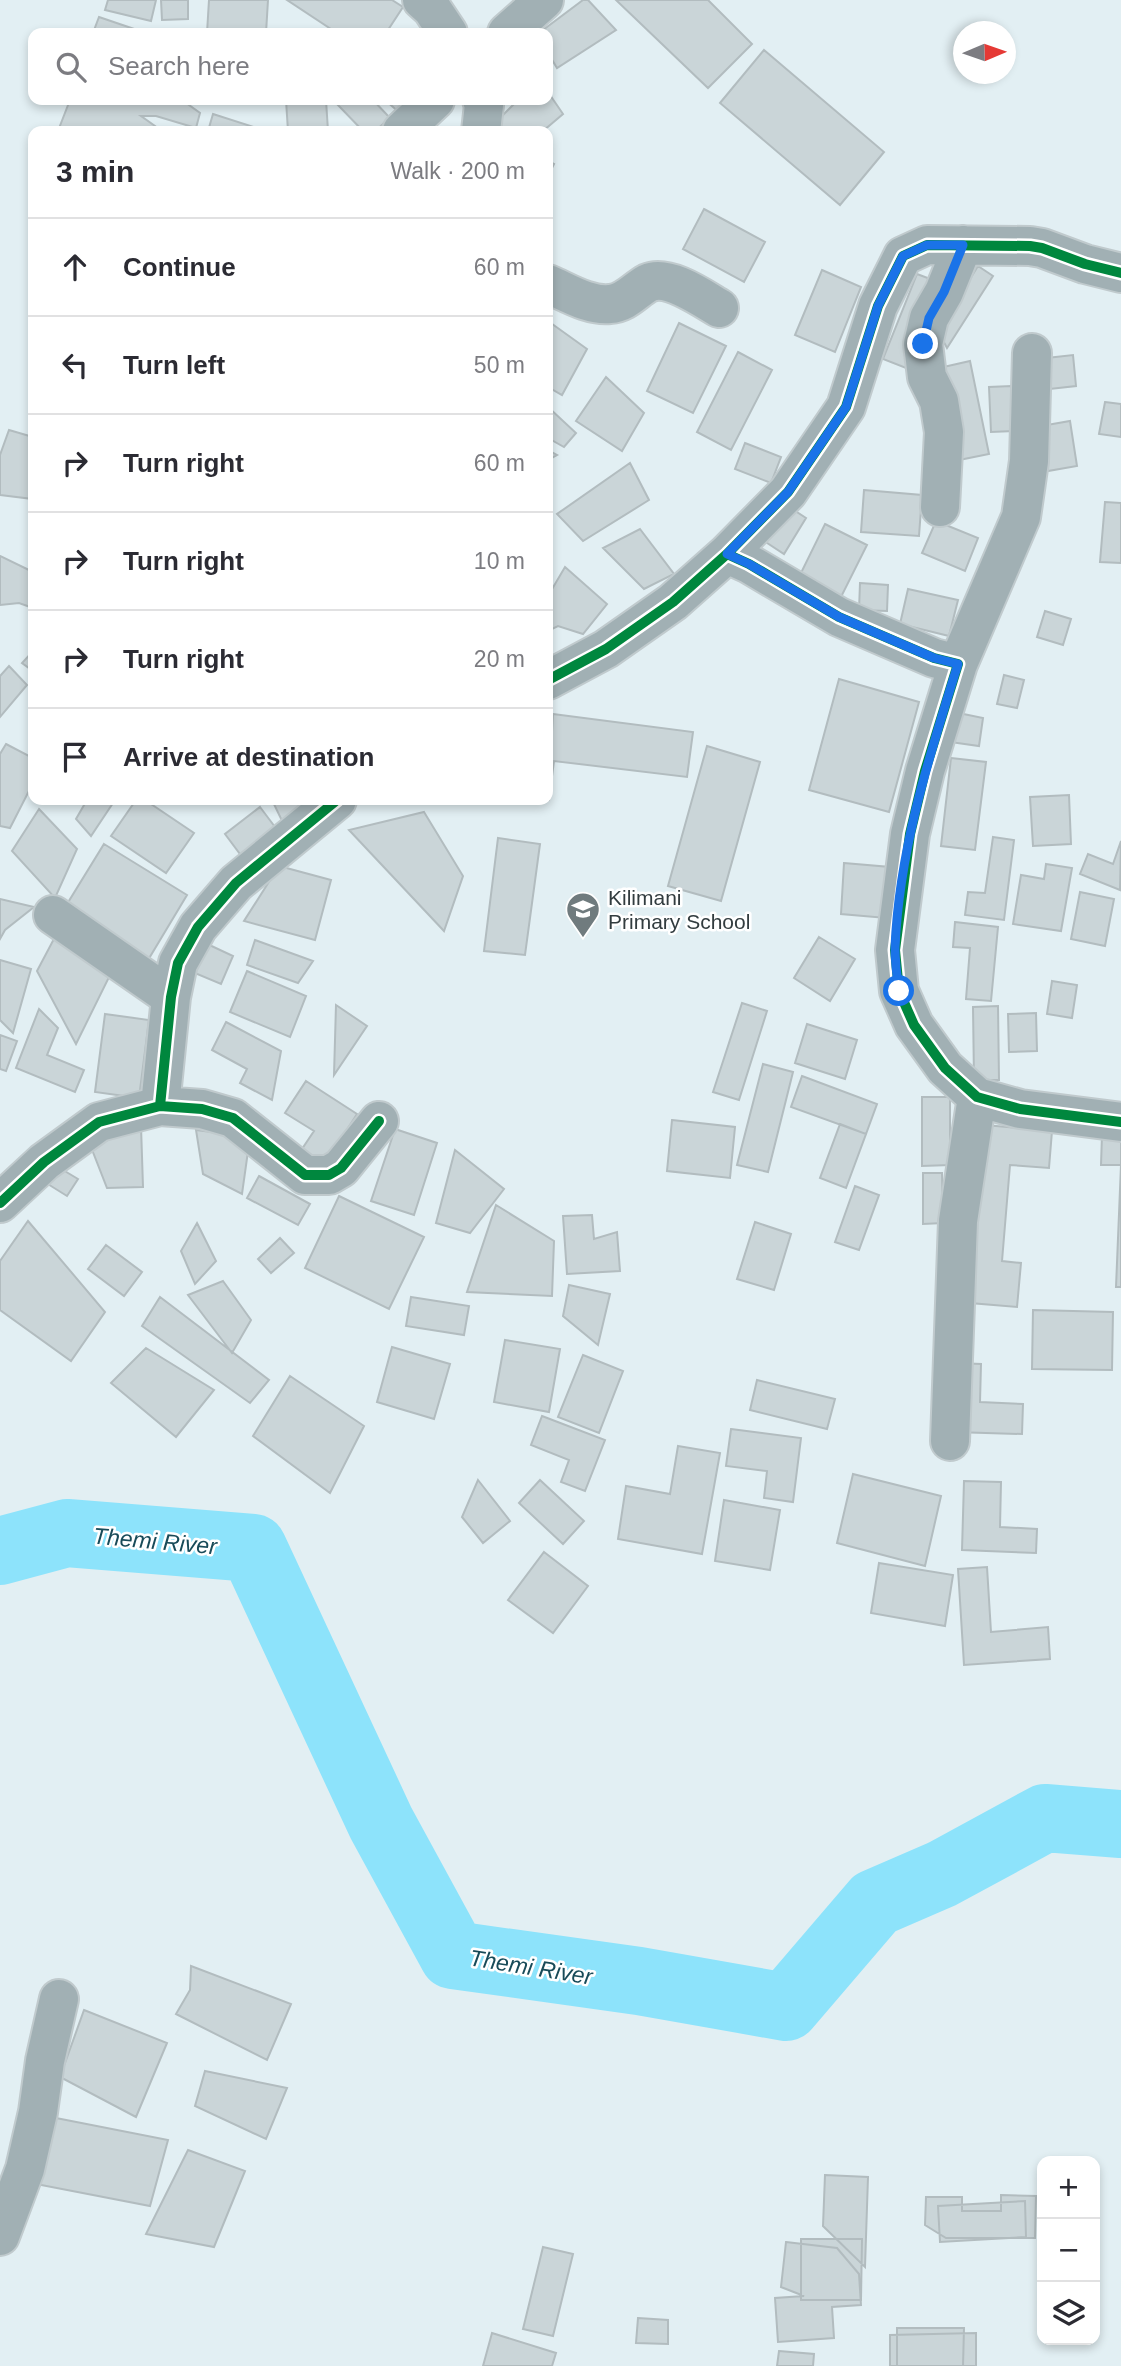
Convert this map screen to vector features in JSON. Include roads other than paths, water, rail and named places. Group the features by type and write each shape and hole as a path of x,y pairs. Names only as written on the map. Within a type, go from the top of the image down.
{"street":[{"path":"422,0 432,9 445,28"},
{"path":"513,28 544,0"},
{"path":"407,126 430,105"},
{"path":"482,126 484,105"},
{"path":"553,677 606,649 673,602 727,554 788,492 846,407 878,306 903,256 927,245 1030,246 1121,273"},
{"path":"940,507 944,432 939,401 927,377 923,344 929,318 944,292 963,245"},
{"path":"553,286 594,304 613,304 632,296 649,283 664,281 719,308"},
{"path":"1032,353 1029,461 1021,517 958,664 925,771 909,834 895,950 899,991 914,1025 945,1068 977,1097 1020,1109 1121,1122 1121,1100"},
{"path":"727,554 839,617 934,658 958,664"},
{"path":"160,1106 171,997 178,963 198,927 236,883 331,805"},
{"path":"53,915 171,997"},
{"path":"950,1441 958,1222 977,1097"},
{"path":"0,1202 44,1162 99,1122 160,1106 202,1109 233,1118 305,1175 329,1175 341,1168 379,1121"},
{"path":"0,2236 25,2169 59,1999"}],"waterway":[{"name":"Themi River","path":"0,1551 67,1533 253,1548 381,1823 453,1955 639,1981 786,2007 875,1903 942,1874 1045,1818 1121,1824"}],"place":[{"name":"Kilimani Primary School","path":"583,939"}]}
